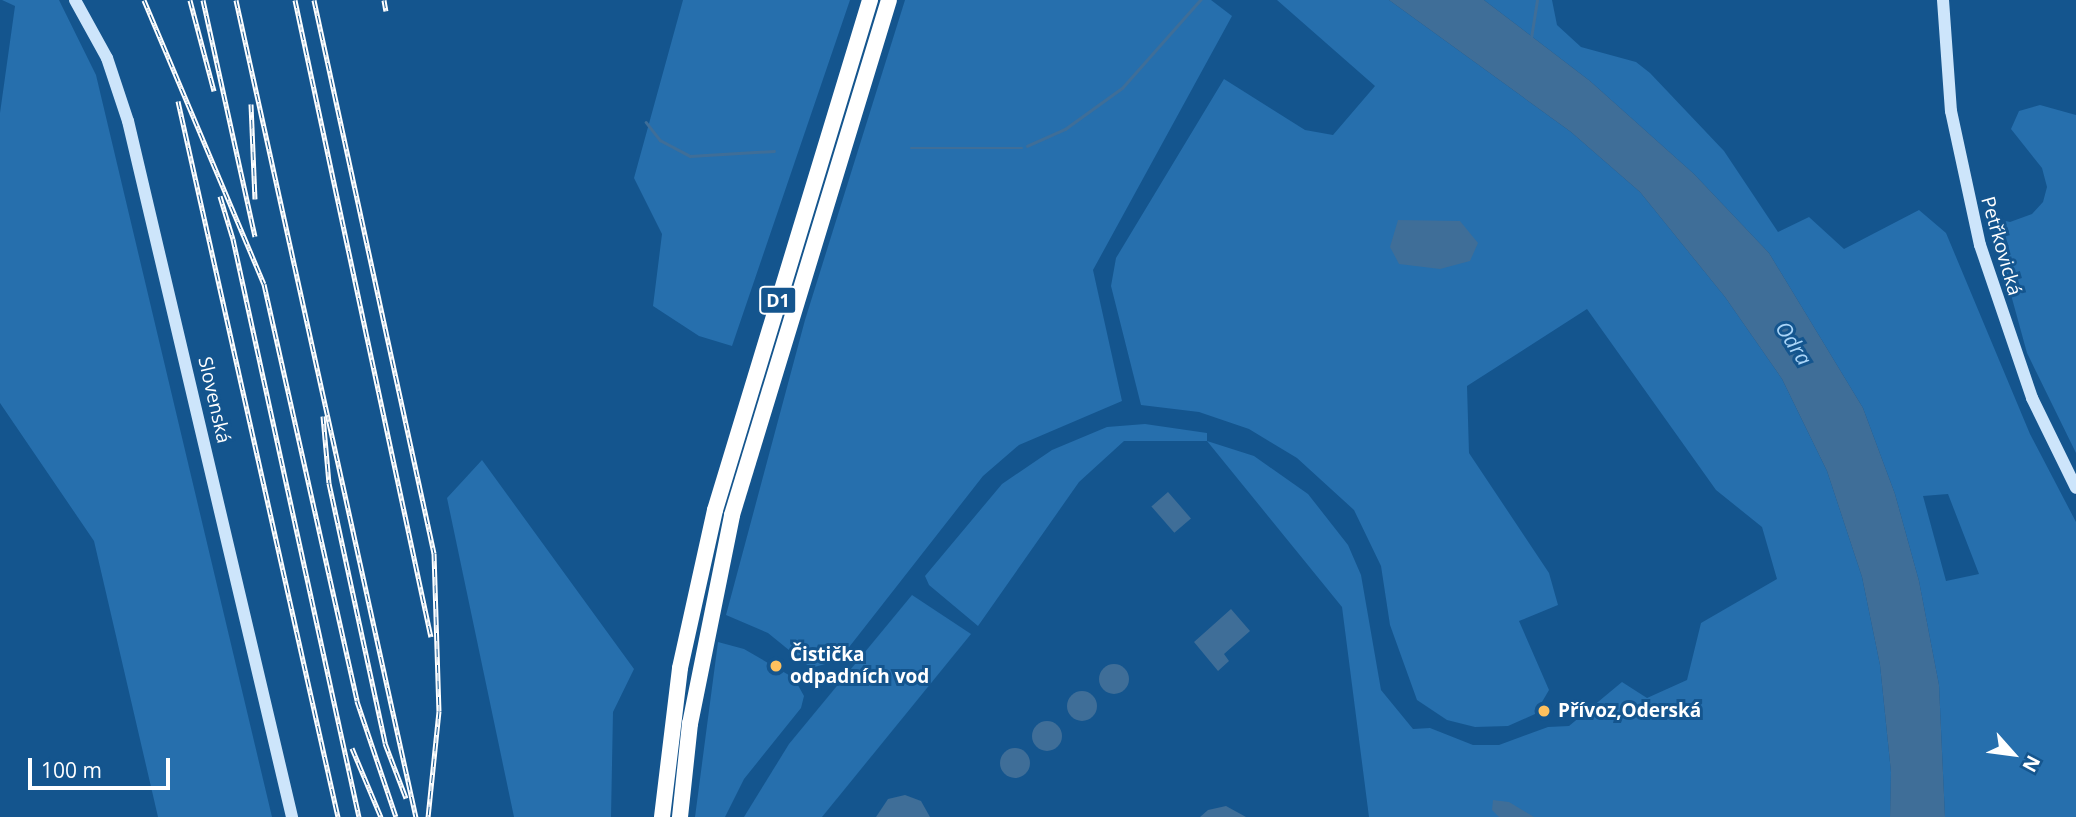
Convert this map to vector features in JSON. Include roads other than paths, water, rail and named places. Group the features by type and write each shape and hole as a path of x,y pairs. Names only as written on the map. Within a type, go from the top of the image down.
{"highway":[{"name":"D1","path":"662,817 680,668 719,498 870,0"},
{"name":"D1","path":"681,817 683,784 712,600 756,432 889,0"},
{"name":"D1","path":"652,817 659,754 672,724"}],"street":[{"name":"Slovenská","path":"75,0 107,58 128,121 292,817"},
{"name":"Petřkovická","path":"1943,0 1951,111 1980,245 2022,373 2076,488"}],"water":[{"name":"Odra","path":"1389,0 1484,0 1590,81 1694,174 1769,253 1863,408 1895,494 1919,581 1939,685 1945,817 1890,817 1891,772 1880,665 1862,577 1827,471 1782,379 1725,297 1640,192 1571,132"},
{"path":"1398,220 1460,221 1478,243 1470,261 1440,269 1399,264 1390,247"},
{"path":"1168,492 1191,518 1174,533 1151,506"},
{"path":"1231,609 1250,631 1224,654 1229,661 1218,671 1194,642"},
{"path":"1114,664 1125,668 1129,679 1125,690 1114,694 1103,690 1099,679 1103,668"},
{"path":"1082,691 1093,695 1097,706 1093,717 1082,721 1071,717 1067,706 1071,695"},
{"path":"1047,721 1058,725 1062,736 1058,747 1047,751 1036,747 1032,736 1036,725"},
{"path":"1015,748 1026,752 1030,763 1026,774 1015,778 1004,774 1000,763 1004,752"},
{"path":"905,795 921,801 930,817 876,817 888,799"},
{"path":"1493,800 1509,802 1534,817 1499,817 1492,810"},
{"path":"1226,806 1246,817 1200,817 1208,810"}],"waterway":[{"path":"1027,146 1065,129 1122,88 1200,0"},
{"path":"1531,38 1537,0"},
{"path":"646,122 660,140 690,156 774,151"},
{"path":"911,148 1022,148"}],"railway":[{"path":"144,0 264,284 357,701 396,817"},
{"path":"190,0 214,91"},
{"path":"203,0 255,236"},
{"path":"236,0 416,817"},
{"path":"295,0 431,637"},
{"path":"314,0 434,553 439,711 428,817"},
{"path":"384,0 386,11"},
{"path":"178,101 338,817"},
{"path":"251,104 255,199"},
{"path":"220,196 233,239 359,817"},
{"path":"323,416 329,483 385,743 406,798"},
{"path":"352,748 381,817"}],"place":[{"name":"Čistička odpadních vod","path":"776,666"},
{"name":"Přívoz,Oderská","path":"1544,711"}]}
